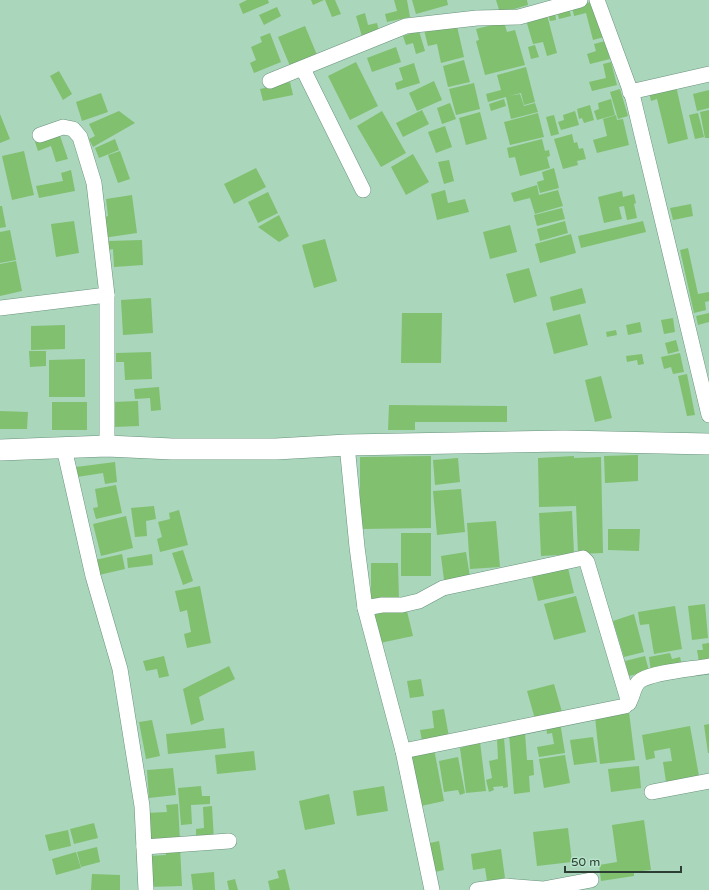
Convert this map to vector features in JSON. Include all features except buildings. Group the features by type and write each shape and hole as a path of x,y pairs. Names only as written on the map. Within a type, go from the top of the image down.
{"street":[{"path":"270,81 303,69 406,26 477,18 518,17 580,0"},
{"path":"597,0 630,92 709,415"},
{"path":"303,69 363,190"},
{"path":"630,92 709,74"},
{"path":"40,135 63,127 73,129 80,137 94,183 107,295 107,446"},
{"path":"0,308 107,295"},
{"path":"0,450 107,446 217,450 276,449 347,445 556,441 709,444"},
{"path":"347,445 357,547 366,608 403,751 432,890"},
{"path":"64,448 93,576 120,669 142,806 146,890"},
{"path":"366,608 414,603 443,588 583,558 587,562 629,703"},
{"path":"403,751 625,706 629,703 636,685 641,680 654,676 709,666"},
{"path":"652,792 709,781"},
{"path":"144,848 229,842"},
{"path":"477,890 506,886 543,889 591,880"}]}
